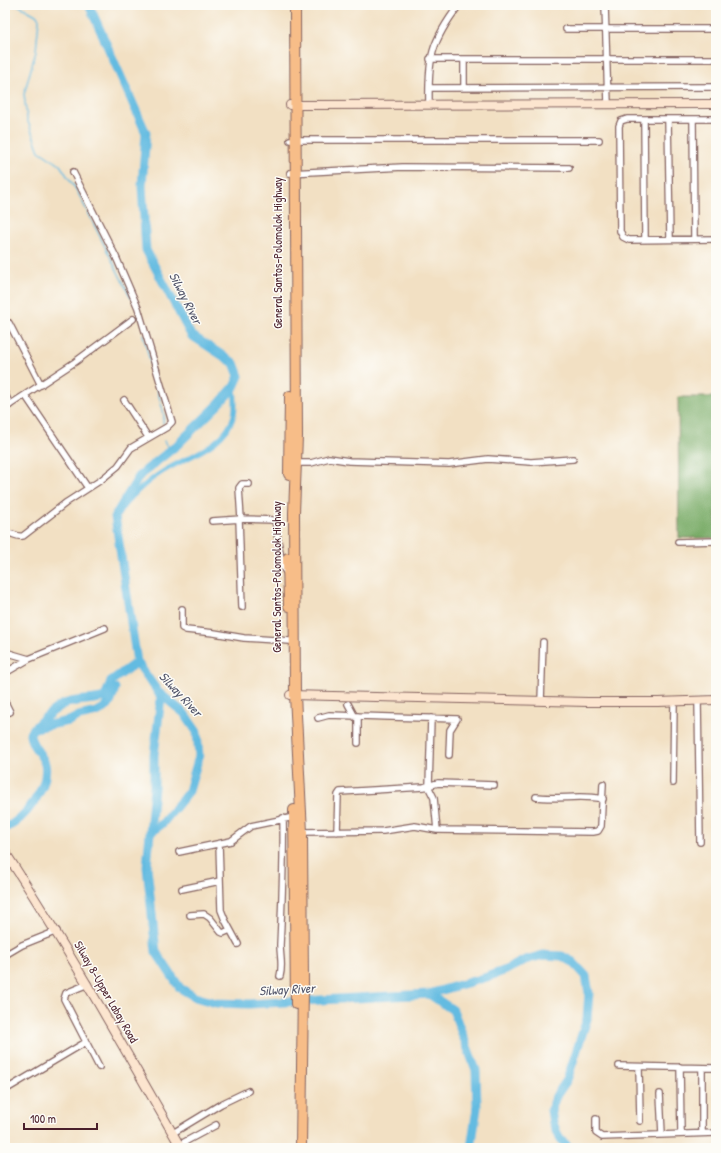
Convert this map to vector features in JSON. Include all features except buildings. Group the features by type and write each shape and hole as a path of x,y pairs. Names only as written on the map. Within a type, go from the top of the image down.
{"highway":[{"path":"290,5 293,140 296,463 294,512 293,695 302,832 296,1148"},
{"path":"292,105 295,5"},
{"name":"General Santos-Polomolok Highway","path":"293,172 288,575 293,695 294,817 300,986"},
{"path":"299,1020 301,1148"}],"street":[{"path":"429,104 430,59 442,30 460,5"},
{"path":"605,5 608,104"},
{"path":"566,29 716,30"},
{"path":"430,59 716,59"},
{"path":"464,59 464,88"},
{"path":"429,88 716,87"},
{"path":"292,105 716,104"},
{"path":"716,119 623,119 619,126 621,234 629,240 716,239"},
{"path":"644,119 645,240"},
{"path":"668,119 670,239"},
{"path":"693,119 694,239"},
{"path":"293,140 599,140"},
{"path":"293,172 403,167 569,168"},
{"path":"5,534 9,533 23,536 101,480 118,466 131,448 172,424 171,415 138,308 116,257 73,172"},
{"path":"5,408 133,319"},
{"path":"9,323 40,385"},
{"path":"5,394 10,405"},
{"path":"25,395 88,488"},
{"path":"124,400 148,438"},
{"path":"296,463 311,463 329,458 349,461 449,464 488,459 531,462 573,459"},
{"path":"242,608 239,488 242,484 249,484"},
{"path":"212,521 240,519 275,520 282,566 288,575"},
{"path":"678,542 716,540"},
{"path":"182,609 181,623 182,628 186,630 244,638 290,641"},
{"path":"5,673 29,659 105,628"},
{"path":"541,700 543,642"},
{"path":"5,652 29,659"},
{"path":"293,695 541,700 716,700"},
{"path":"698,700 700,842"},
{"path":"673,783 674,701"},
{"path":"5,702 10,712"},
{"path":"348,704 356,716 358,743"},
{"path":"318,718 329,715 459,719 450,730 449,754"},
{"path":"431,718 428,786 434,798 437,830"},
{"path":"337,832 338,795 340,792 453,783 494,785"},
{"path":"302,832 383,831 415,826 437,830 593,832 598,831 601,826 604,784"},
{"path":"536,798 556,800 591,797 603,799"},
{"path":"179,852 231,841 251,826 283,818 294,817"},
{"path":"280,976 282,961 280,946 284,872 283,818"},
{"path":"219,844 221,910 238,944"},
{"name":"Silway 8-Upper Labay Road","path":"5,852 57,932 88,984 180,1146"},
{"path":"182,888 220,881"},
{"path":"190,915 204,914 210,918 221,932 230,930"},
{"path":"5,955 22,944 57,932"},
{"path":"88,984 66,993 64,999 99,1067"},
{"path":"5,1090 86,1042"},
{"path":"619,1066 716,1068"},
{"path":"639,1067 640,1121"},
{"path":"680,1068 681,1133"},
{"path":"702,1068 702,1133"},
{"path":"173,1133 221,1104 248,1091"},
{"path":"660,1094 662,1134"},
{"path":"596,1119 596,1133 602,1137 681,1133 716,1133"},
{"path":"180,1146 216,1125"}],"green space":[{"path":"678,397 716,397 716,538 679,538"}],"waterway":[{"path":"18,5 36,15 39,19 36,51 24,94 27,119 39,151 60,165 77,191 131,298"},
{"name":"Silway River","path":"89,5 146,133 142,186 146,250 191,335 234,363 239,376 234,387 219,404 177,445 140,475 115,516 137,662 158,692 184,713 197,732 199,756 189,791 162,824 150,833 147,867 156,952 180,988 195,997 216,1003 249,1004 429,994 487,977 506,970 525,960 543,955 562,956 573,962 586,976 589,993 587,1019 567,1080 556,1096 551,1110 553,1123 559,1138 570,1148"},
{"path":"143,334 164,415 163,423"},
{"path":"115,516 125,504 153,478 203,450 222,435 230,426 234,415 234,387"},
{"path":"164,441 170,450"},
{"path":"5,828 20,818 34,802 44,783 45,764 32,742 30,734 31,731 64,704 74,701 105,697 111,681 137,662"},
{"path":"34,728 69,721 79,716 97,712 106,707 111,701 115,688"},
{"path":"150,833 154,787 154,755 161,698 158,692"},
{"path":"429,994 453,1010 476,1070 477,1108 471,1148"}]}
